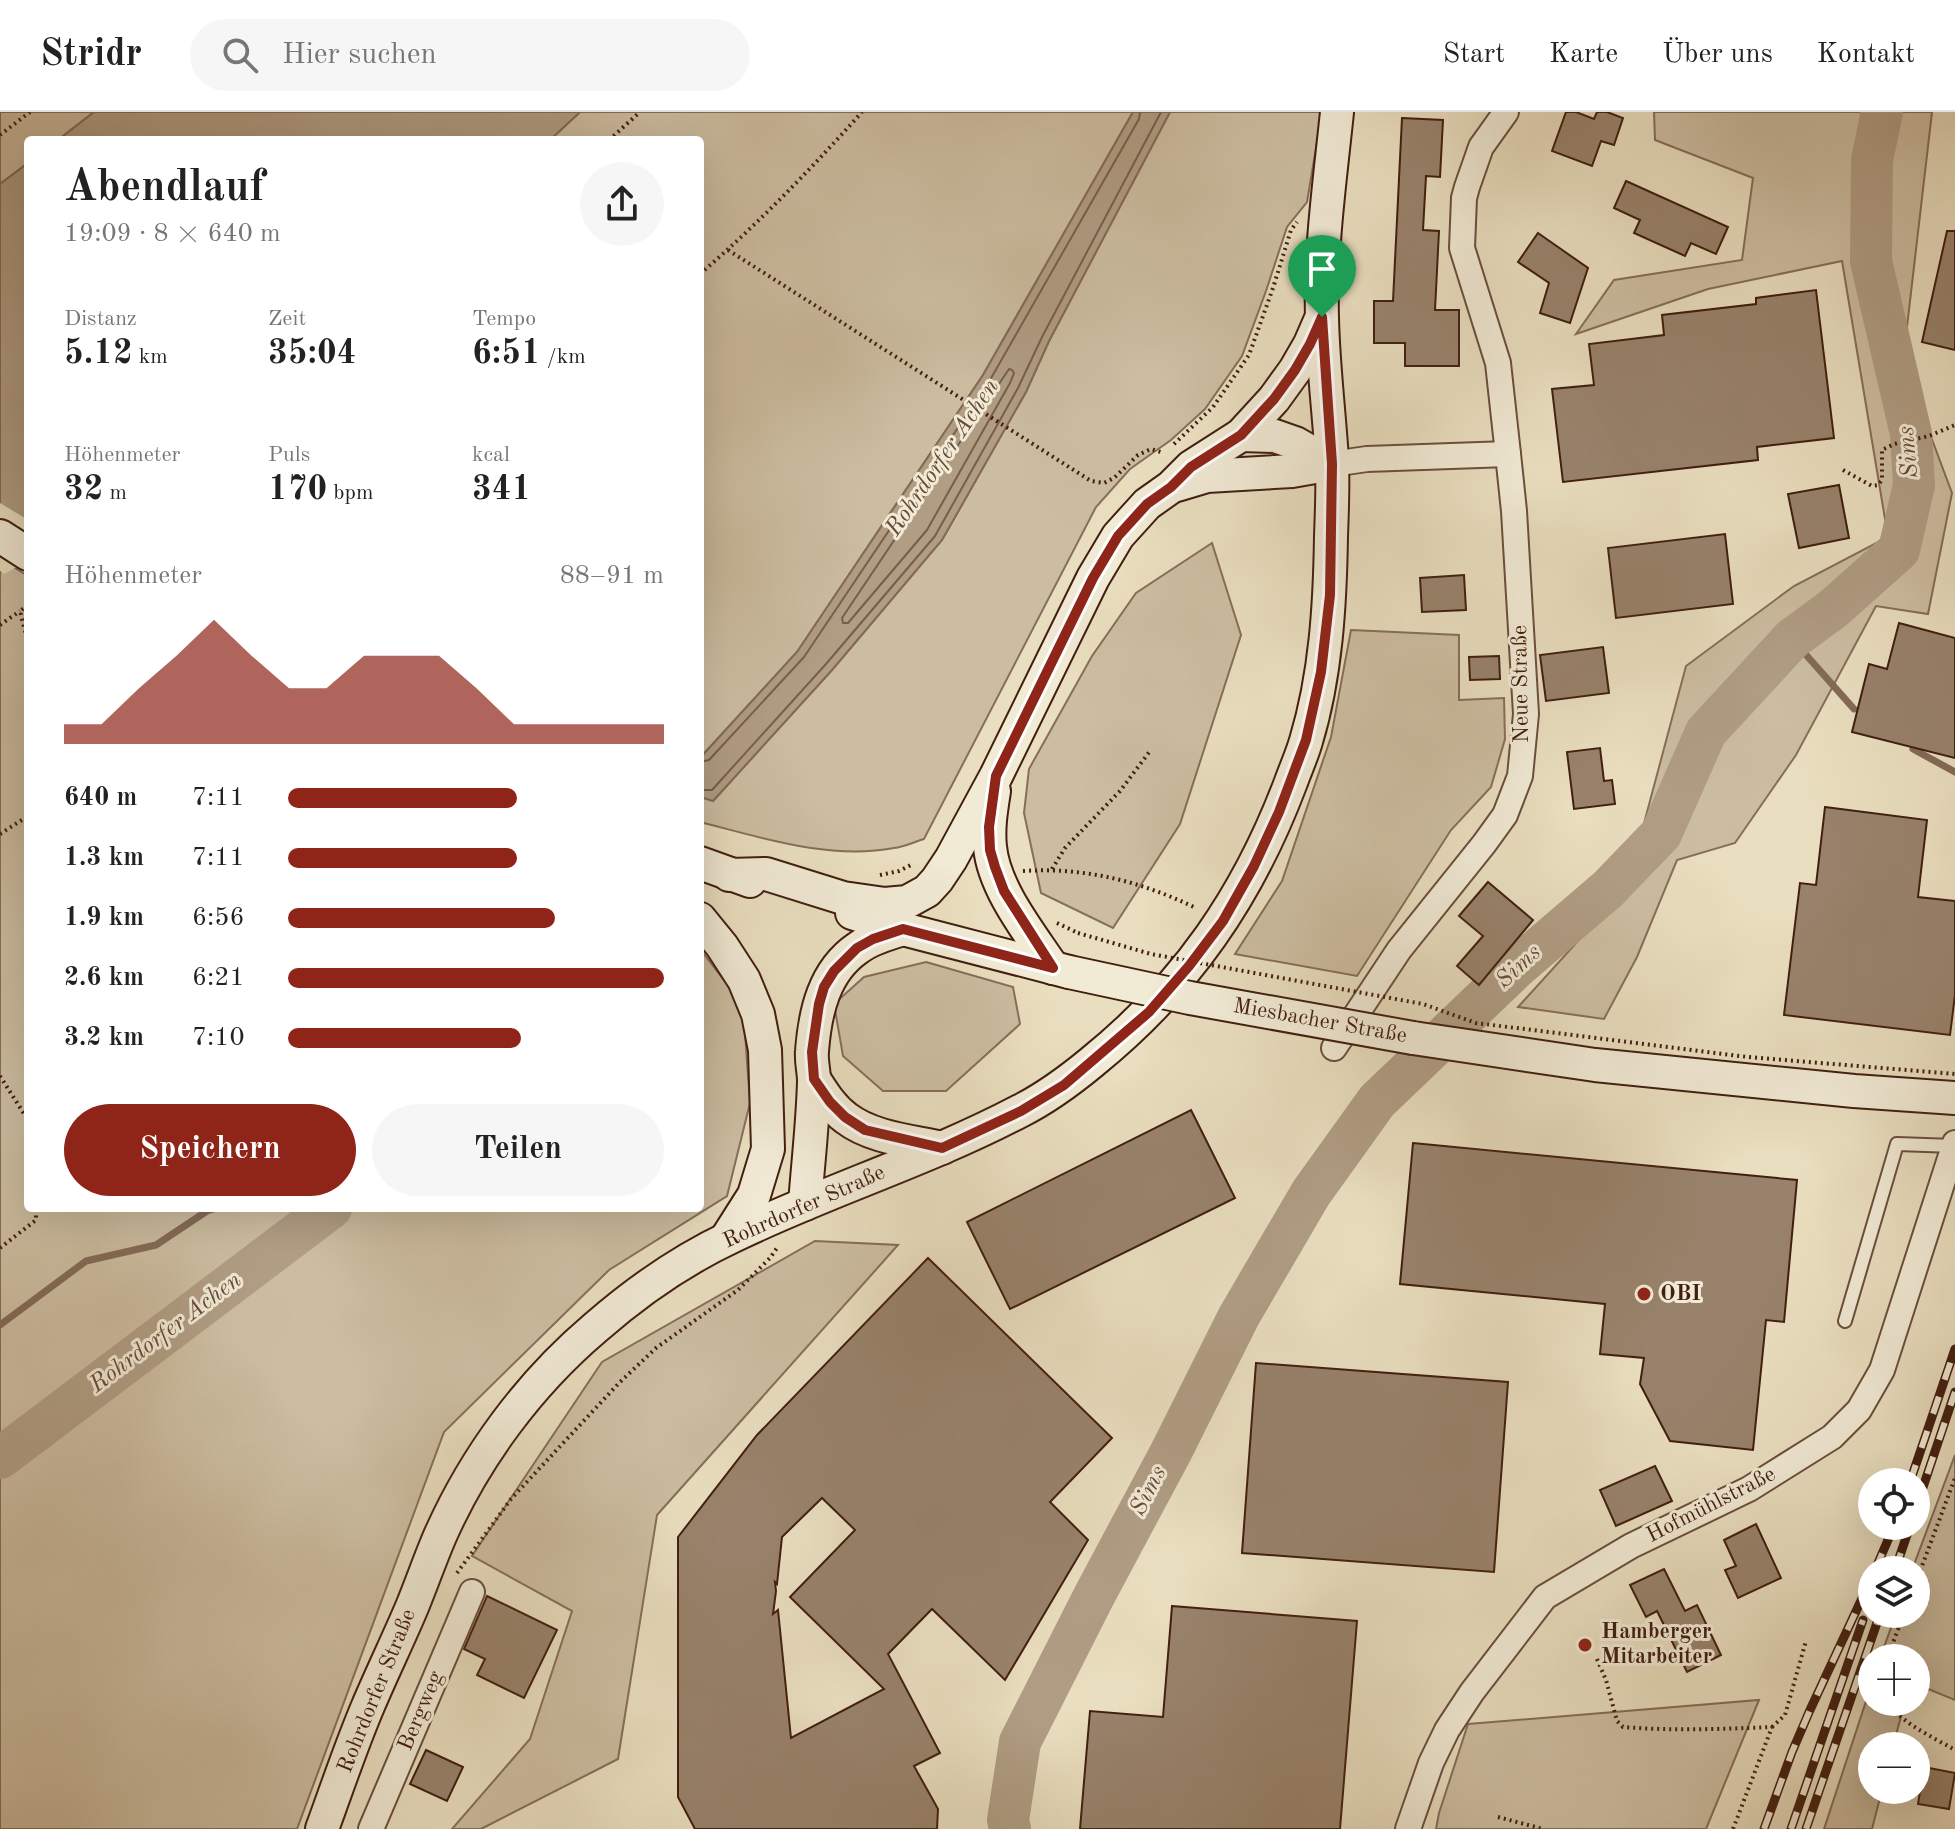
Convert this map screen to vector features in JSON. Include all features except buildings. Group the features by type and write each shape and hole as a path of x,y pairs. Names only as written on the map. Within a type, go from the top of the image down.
{"main road":[{"name":"Rohrdorfer Straße","path":"322,1829 366,1710 441,1535 483,1458 509,1420 551,1370 593,1329 628,1301 726,1239 942,1148 1021,1111 1064,1085 1149,1012 1223,921 1254,866 1279,812 1306,740 1321,672 1330,595 1332,464 1322,317 1322,266 1337,112"},
{"path":"715,869 766,874 843,898 885,904 907,902 927,891 951,859 996,776 1093,578 1118,536 1147,504 1171,487 1191,467 1241,435 1295,370 1322,317"},
{"path":"1241,435 1275,436 1295,443 1332,464"},
{"path":"1171,487 1207,476 1292,471 1332,464"},
{"path":"0,536 24,551"},
{"path":"996,776 989,827 990,850 995,867 1004,891 1061,970"},
{"name":"Miesbacher Straße","path":"715,869 903,929 1061,970 1190,998 1413,1038 1595,1065 1955,1098"},
{"path":"704,924 744,980 758,1014 765,1050 771,1165 781,1190 798,1207"},
{"path":"798,1207 814,1079 812,1052 824,987 834,971 857,948 903,929"},
{"path":"814,1079 837,1110 865,1130 942,1148"},
{"path":"726,1239 754,1195 768,1149"}],"street":[{"name":"Neue Straße","path":"1334,1048 1399,950 1505,815 1520,776 1526,714 1508,454 1498,363 1462,248 1464,198 1481,147 1506,112"},
{"path":"1332,464 1367,459 1508,454"},
{"name":"Hofmühlstraße","path":"1408,1829 1426,1776 1447,1730 1472,1692 1545,1597 1631,1546 1749,1489 1832,1437 1859,1410 1882,1370 1954,1145"},
{"name":"Bergweg","path":"371,1829 461,1587"}],"lane":[{"path":"1845,1321 1897,1144 1954,1145"}],"path":[{"path":"0,135 30,112"},
{"path":"613,136 640,112"},
{"path":"704,271 822,156 862,112"},
{"path":"728,250 1091,481 1104,483 1114,478 1138,455 1151,449 1164,453"},
{"path":"1843,470 1872,486 1878,485 1882,480 1882,450 1955,425"},
{"path":"0,625 24,608"},
{"path":"20,611 24,627"},
{"path":"1052,869 1065,848 1120,791 1150,751"},
{"path":"0,834 24,819"},
{"path":"1012,871 1052,869 1116,878 1166,894 1223,921"},
{"path":"1078,933 1151,954 1423,1004 1476,1023 1748,1057 1955,1074"},
{"path":"0,1076 24,1114"},
{"path":"0,1248 36,1220 36,1212"},
{"path":"461,1587 511,1499 619,1383 656,1348 738,1290 777,1247"},
{"path":"1926,1556 1955,1478"},
{"path":"1733,1829 1772,1727 1785,1715 1806,1641"},
{"path":"1597,1659 1617,1721 1623,1727 1688,1730 1772,1727"},
{"path":"1902,1716 1955,1750"},
{"path":"1498,1817 1543,1829"}],"shaded area":[{"path":"0,112 94,112 63,136 24,136 24,166 0,184"},
{"path":"580,112 1133,112 983,375 797,652 704,754 704,136 554,136"},
{"path":"1170,112 1322,112 1307,202 1287,227 1242,356 1205,409 1171,440 1130,469 1096,507 924,839 898,847 845,851 796,846 704,823 704,798 714,800 832,670 942,540 1026,392 1049,341"},
{"path":"1654,112 1932,112 1905,344 1924,418 1952,493 1928,614 1876,606 1796,755 1735,843 1677,860 1637,957 1604,1019 1518,1007 1627,887 1686,666 1794,586 1888,537 1842,261 1708,289 1576,334 1614,280 1742,260 1753,178 1655,140"},
{"path":"1212,543 1241,635 1180,824 1113,928 1041,893 1024,813 1029,769 1092,656 1136,593"},
{"path":"10,565 24,574 24,1212 701,1212 609,1270 444,1432 297,1829 0,1829 0,572"},
{"path":"1351,630 1459,635 1459,700 1504,698 1505,739 1491,787 1451,830 1357,976 1235,954 1282,881 1331,737"},
{"path":"704,954 743,1005 750,1103 727,1196 704,1210"},
{"path":"926,962 1013,987 1020,1024 946,1091 883,1091 843,1056 834,1004 864,977"},
{"path":"815,1241 898,1245 657,1515 618,1759 481,1829 452,1829 530,1739 572,1611 472,1556 602,1362"},
{"path":"1955,1455 1955,1700 1930,1690 1930,1644 1885,1644 1891,1628 1930,1628 1930,1556 1917,1556 1923,1540 1930,1540 1930,1522"},
{"path":"1759,1700 1706,1829 1436,1829 1468,1724"},
{"path":"1861,1716 1901,1716 1897,1732 1858,1732 1858,1804 1878,1804 1872,1829 1824,1829"}],"water":[{"path":"94,112 580,112 554,136 63,136"},
{"path":"1133,112 1170,112 1049,341 1026,392 942,540 832,670 713,801 704,798 704,754 797,652 983,375"},
{"path":"24,166 24,558 0,572 0,184"}],"pier":[{"path":"0,503 24,518 24,563 4,574 0,571"}],"waterway":[{"name":"Sims","path":"1010,1829 1008,1820 1020,1742 1239,1316 1311,1193 1377,1101 1517,967 1608,889 1661,834 1706,732 1792,639 1834,608 1899,550 1914,485 1911,434 1871,261 1872,160 1882,112"},
{"path":"1792,639 1854,709"},
{"path":"1913,749 1955,772"},
{"path":"0,1325 86,1261 156,1245 206,1212"},
{"name":"Rohrdorfer Achen","path":"0,1458 326,1212"}],"railway":[{"path":"1915,1468 1955,1349"},
{"path":"1929,1468 1955,1392"},
{"path":"1881,1556 1888,1540"},
{"path":"1900,1556 1905,1540"},
{"path":"1764,1829 1792,1752 1858,1607"},
{"path":"1791,1829 1860,1628"},
{"path":"1806,1829 1875,1628"}],"place":[{"name":"OBI","path":"1644,1294"},
{"name":"Hamberger Mitarbeiter","path":"1585,1645"}],"route":[{"path":"1322,317 1332,464 1330,595 1321,672 1306,740 1279,812 1254,866 1223,921 1189,966 1149,1012 1064,1085 1021,1111 942,1148 865,1130 830,1102 814,1079 812,1052 824,987 834,971 857,948 903,929 1053,968 1004,891 995,867 990,850 989,827 996,776 1093,578 1118,536 1147,504 1171,487 1191,467 1241,435 1295,370 1322,317"}]}
